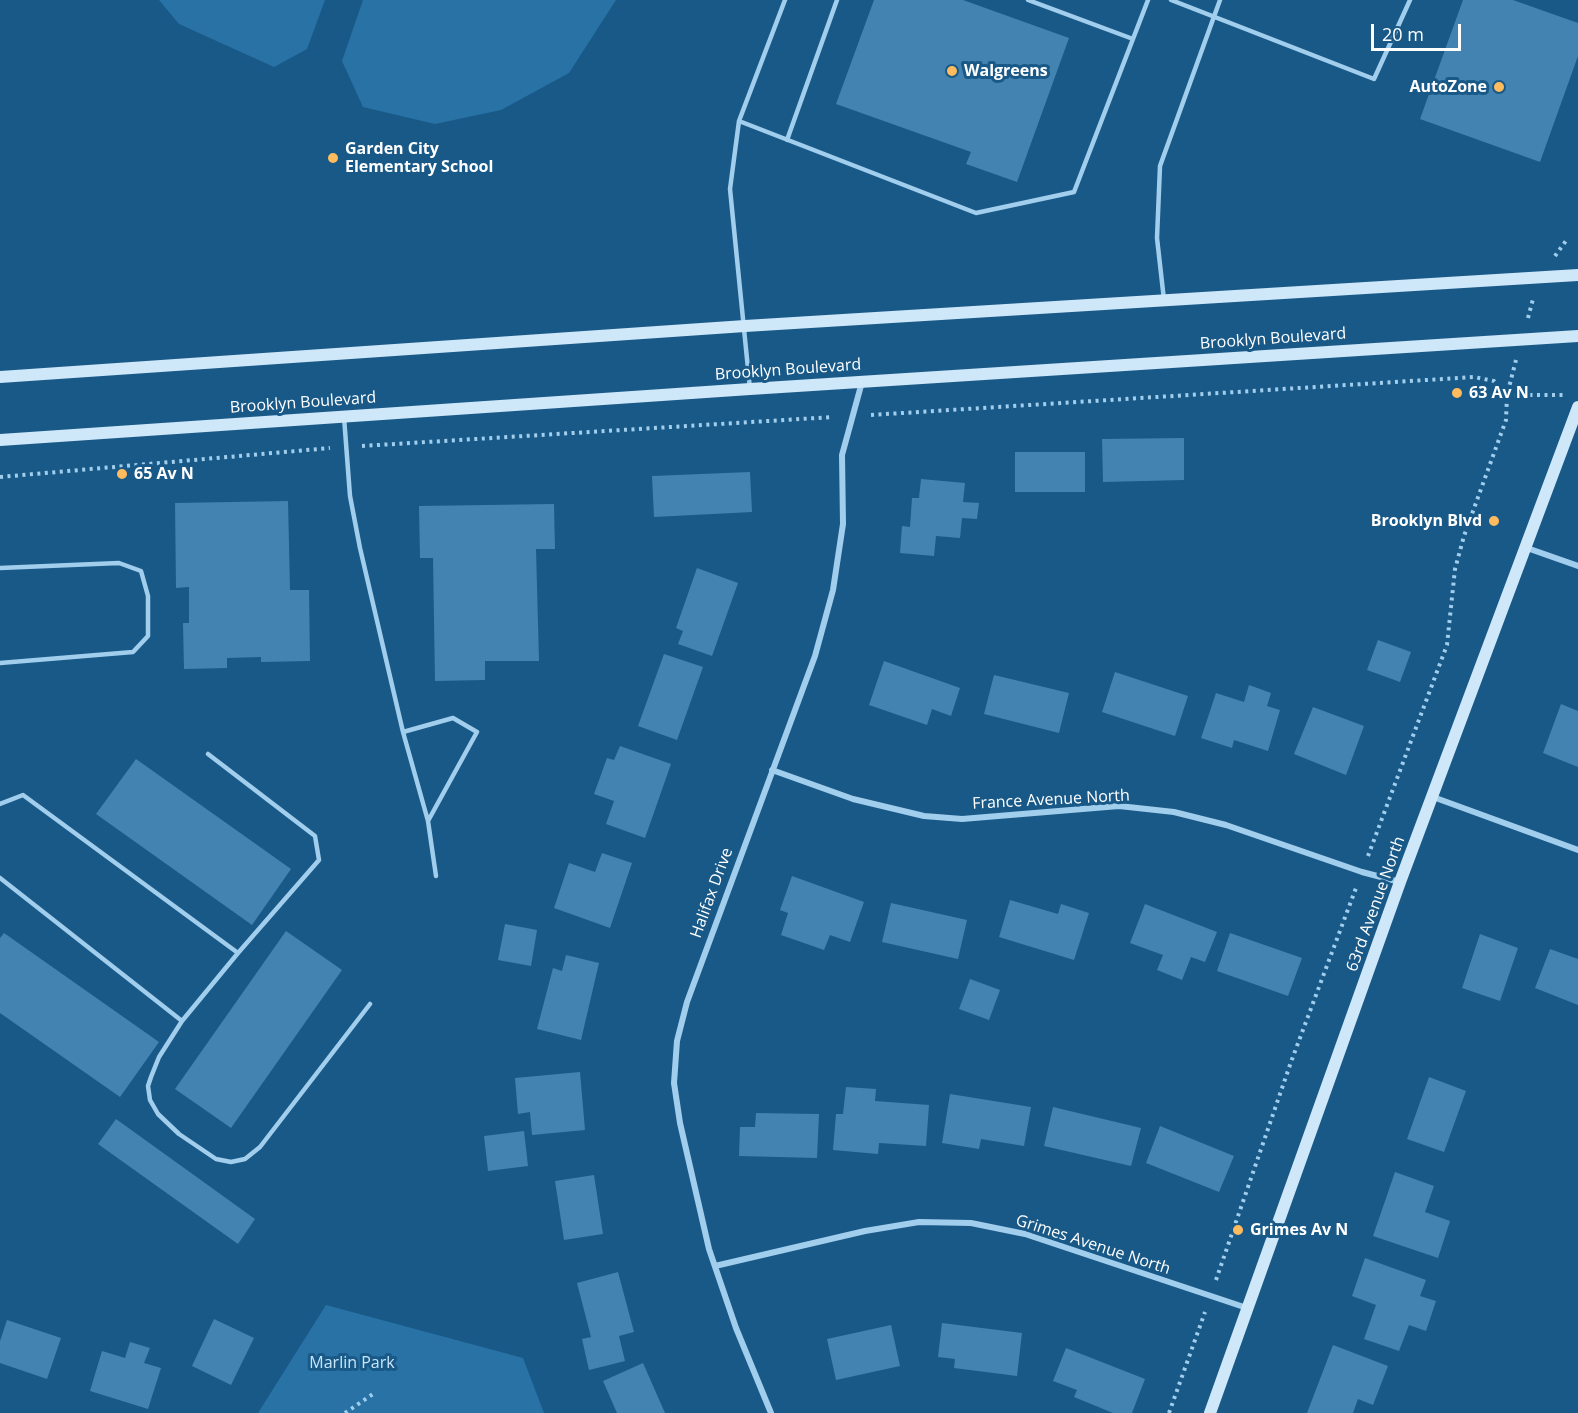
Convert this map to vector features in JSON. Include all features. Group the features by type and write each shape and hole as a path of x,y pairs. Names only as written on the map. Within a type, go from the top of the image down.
{"main road":[{"path":"0,377 745,326 1578,275"},
{"name":"Brooklyn Boulevard","path":"0,440 1578,336"},
{"name":"63rd Avenue North","path":"1210,1413 1400,882 1578,407"}],"street":[{"name":"Halifax Drive","path":"771,1413 735,1328 709,1249 680,1123 674,1083 677,1041 687,1002 815,656 833,590 843,524 842,454 862,382"},
{"path":"1527,548 1578,566"},
{"name":"France Avenue North","path":"772,770 853,799 924,816 985,818 1119,807 1174,812 1226,825 1362,872 1400,882"},
{"path":"1433,797 1578,850"},
{"name":"Grimes Avenue North","path":"715,1266 876,1229 919,1222 971,1223 1024,1234 1210,1298 1248,1308"}],"lane":[{"path":"750,389 729,189 739,121 785,0"},
{"path":"787,140 837,0"},
{"path":"1028,0 1133,39"},
{"path":"739,121 976,213 1074,192 1148,0"},
{"path":"1171,0 1374,79 1410,0"},
{"path":"1164,300 1157,238 1160,166 1220,0"},
{"path":"344,417 350,496 403,732 428,821 436,876"},
{"path":"0,568 118,563 141,571 148,596 148,636 133,652 0,663"},
{"path":"403,732 453,718 477,732 428,821"},
{"path":"208,754 315,836 319,860 182,1021 159,1057 148,1086 150,1100 158,1114 179,1134 216,1159 231,1162 244,1159 260,1147 370,1004"},
{"path":"0,804 23,795 238,953"},
{"path":"0,878 182,1021"}],"path":[{"path":"1169,1413 1291,1062 1447,645 1455,569 1464,536 1506,420 1507,395 1539,278 1568,237"},
{"path":"0,477 346,447 1474,377 1494,381 1507,395 1566,394"},
{"path":"345,1413 373,1394"}],"green space":[{"path":"159,0 325,0 307,49 274,67 179,24"},
{"path":"363,0 616,0 569,73 501,110 435,124 363,107 342,61"},
{"name":"Marlin Park","path":"326,1305 523,1358 544,1413 258,1413"}],"building":[{"name":"Walgreens","path":"874,0 963,0 1069,38 1017,182 966,164 971,152 836,104"},
{"name":"AutoZone","path":"1463,0 1513,0 1578,23 1578,56 1540,162 1420,119"},
{"path":"1184,438 1184,480 1103,482 1102,439"},
{"path":"1015,452 1085,452 1085,492 1015,492"},
{"path":"750,472 752,512 654,517 652,476"},
{"path":"921,479 965,483 963,502 979,503 977,519 962,518 960,538 936,536 934,556 900,553 902,526 910,527 912,498 919,498"},
{"path":"288,501 290,590 309,590 310,661 261,662 261,657 227,658 227,668 184,669 183,623 189,623 189,587 176,588 175,503"},
{"path":"554,504 555,549 536,549 539,661 485,661 485,680 435,681 433,558 420,558 419,506"},
{"path":"697,568 738,583 712,656 678,644 683,631 676,628"},
{"path":"1378,640 1411,652 1400,682 1367,670"},
{"path":"664,654 703,667 677,740 638,726"},
{"path":"884,661 960,688 951,716 932,709 927,725 869,705"},
{"path":"1115,672 1188,696 1175,736 1102,712"},
{"path":"994,675 1069,693 1059,733 984,714"},
{"path":"1249,685 1271,693 1267,706 1280,710 1268,751 1234,740 1232,748 1201,738 1216,693 1244,702"},
{"path":"1561,704 1578,711 1578,767 1543,753"},
{"path":"1313,707 1364,726 1346,775 1294,754"},
{"path":"620,746 671,764 645,838 606,824 614,801 594,794 607,758 614,760"},
{"path":"136,759 291,869 252,925 96,814"},
{"path":"602,853 632,863 610,928 554,908 569,863 595,872"},
{"path":"792,876 864,902 850,942 830,935 824,950 781,935 788,913 780,910"},
{"path":"1010,900 1058,914 1061,904 1089,913 1074,960 999,937"},
{"path":"891,903 967,920 958,959 882,942"},
{"path":"1145,904 1217,932 1205,962 1191,957 1182,980 1157,970 1163,955 1130,943"},
{"path":"505,924 537,930 531,966 498,960"},
{"path":"286,931 342,970 231,1128 175,1089"},
{"path":"4,933 159,1042 120,1097 0,1013 0,938"},
{"path":"1230,933 1302,958 1288,996 1217,971"},
{"path":"1480,934 1518,948 1500,1001 1462,988"},
{"path":"1550,949 1578,959 1578,1005 1535,988"},
{"path":"566,955 599,963 581,1040 537,1029 553,968 562,971"},
{"path":"970,979 1000,990 989,1020 959,1009"},
{"path":"580,1072 585,1130 532,1135 530,1112 518,1114 515,1078"},
{"path":"1429,1077 1466,1091 1444,1152 1407,1139"},
{"path":"846,1087 876,1089 875,1101 929,1105 926,1146 879,1143 878,1154 833,1150 836,1114 843,1114"},
{"path":"950,1094 1031,1107 1024,1146 981,1139 979,1149 942,1143"},
{"path":"1053,1107 1141,1128 1131,1166 1044,1146"},
{"path":"756,1113 819,1114 817,1158 739,1156 740,1127 755,1127"},
{"path":"116,1119 255,1219 238,1244 98,1144"},
{"path":"1160,1126 1234,1156 1219,1192 1146,1163"},
{"path":"524,1131 528,1166 488,1171 484,1136"},
{"path":"1395,1172 1434,1186 1425,1212 1450,1221 1438,1258 1373,1236"},
{"path":"594,1175 603,1234 564,1240 555,1181"},
{"path":"1365,1258 1426,1280 1420,1296 1436,1301 1426,1331 1409,1325 1399,1351 1364,1339 1376,1305 1352,1296"},
{"path":"618,1272 634,1332 619,1336 625,1361 589,1370 582,1339 591,1337 577,1283"},
{"path":"214,1319 254,1338 231,1385 192,1366"},
{"path":"7,1320 61,1338 47,1379 0,1363 0,1341"},
{"path":"942,1323 1022,1333 1017,1376 954,1368 955,1359 938,1357"},
{"path":"891,1325 900,1366 836,1380 827,1339"},
{"path":"130,1342 150,1348 144,1363 161,1368 148,1409 90,1391 102,1351 125,1358"},
{"path":"1333,1345 1388,1366 1373,1405 1358,1399 1353,1413 1307,1413"},
{"path":"1066,1348 1145,1379 1132,1413 1113,1413 1074,1397 1077,1390 1053,1381"},
{"path":"643,1363 665,1413 617,1413 603,1381"}],"place":[{"name":"Walgreens","path":"952,71"},
{"name":"AutoZone","path":"1499,87"},
{"name":"Garden City Elementary School","path":"333,158"},
{"name":"63 Av N","path":"1457,393"},
{"name":"65 Av N","path":"122,474"},
{"name":"Brooklyn Blvd","path":"1494,521"},
{"name":"Grimes Av N","path":"1238,1230"}]}
